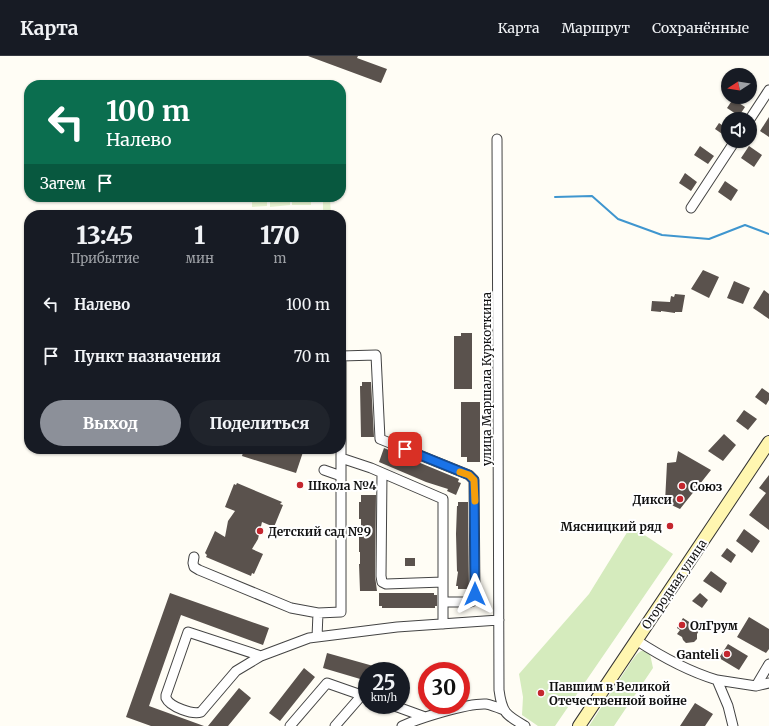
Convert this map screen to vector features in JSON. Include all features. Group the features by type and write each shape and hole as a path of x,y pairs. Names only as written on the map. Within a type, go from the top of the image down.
{"main road":[{"name":"Огородная улица","path":"579,726 769,442"}],"street":[{"path":"755,112 769,90"},
{"name":"улица Маршала Куркоткина","path":"497,139 499,690 500,702 504,710"},
{"path":"691,208 730,148"},
{"path":"346,356 376,355 380,439 469,475 474,480 475,594 473,601 470,602 443,602"},
{"path":"194,557 194,567 199,570 291,608 318,613 341,612 341,454"},
{"path":"341,458 382,473 443,499 443,624"},
{"path":"324,470 341,476"},
{"path":"382,473 382,582 386,584 443,582"},
{"path":"317,637 318,613"},
{"path":"261,656 188,632 166,698 172,705 196,714 201,712 236,671 261,656 309,638 397,627 499,620"},
{"path":"636,640 660,656 695,673 717,680 756,686 769,683"},
{"path":"756,686 769,664"},
{"path":"717,680 728,706 732,726"},
{"path":"290,726 327,683 358,694"},
{"path":"335,726 358,702"},
{"path":"402,726 425,717 476,705 488,704 504,710 509,718 525,726"},
{"path":"410,712 425,717"}],"green space":[{"path":"252,202 267,202 267,206 252,207"},
{"path":"270,202 290,202 290,205 270,207"},
{"path":"292,202 311,202 311,205 292,205"},
{"path":"323,202 330,202 331,210 323,210"},
{"path":"631,526 673,554 555,726 538,726 522,715 523,697 519,674 589,594"},
{"path":"641,651 645,651 650,654 653,668 614,726 589,726 631,662"}],"building":[{"path":"308,56 358,56 357,58 387,69 381,83"},
{"path":"730,104 740,104 745,107 742,112 733,112 727,108"},
{"path":"769,117 769,137 760,131"},
{"path":"719,123 721,124 721,133 715,129"},
{"path":"700,146 714,156 708,164 694,155"},
{"path":"748,148 752,148 762,155 754,167 741,158"},
{"path":"685,173 697,182 691,191 679,183"},
{"path":"725,181 738,190 731,201 718,192"},
{"path":"703,270 719,277 709,298 691,289"},
{"path":"734,281 750,288 743,304 727,298"},
{"path":"764,290 769,294 769,319 753,308"},
{"path":"675,294 685,295 682,312 675,313 651,311 652,301 670,302 671,296 674,297"},
{"path":"461,333 472,333 472,389 454,389 454,336 461,336"},
{"path":"362,382 371,382 374,437 361,437 360,386 362,386"},
{"path":"762,388 769,393 769,400 766,405 755,397"},
{"path":"461,402 480,402 480,462 467,462 467,457 461,457"},
{"path":"744,410 757,419 748,430 736,421"},
{"path":"724,434 736,445 723,461 708,451"},
{"path":"384,448 459,479 458,482 461,483 456,495 447,491 448,489 426,482 379,462"},
{"name":"Союз","path":"678,451 711,470 680,509 665,502 667,463 676,462"},
{"path":"243,454 302,454 296,473 242,456"},
{"path":"769,475 769,530 749,515 766,493 759,488"},
{"path":"237,483 282,502 280,504 283,505 274,527 262,522 258,539 252,549 263,554 254,574 252,573 251,576 206,557 207,555 205,553 215,531 225,537 228,521 235,511 225,507 234,484 236,485"},
{"path":"361,495 376,495 375,576 377,591 360,591 359,533 361,533 361,519 359,519 359,502 361,502"},
{"path":"458,502 468,502 469,589 458,589 458,586 456,586 458,572 456,534"},
{"path":"744,529 760,541 752,553 736,541"},
{"path":"727,548 736,555 731,563 721,556"},
{"path":"405,558 415,558 415,566 405,566"},
{"path":"711,571 727,583 721,593 703,581"},
{"path":"170,593 269,628 263,645 181,615 149,706 204,726 151,726 126,717"},
{"path":"379,593 434,593 434,595 437,595 437,606 435,606 435,608 382,608 382,606 379,606"},
{"path":"700,593 708,600 702,608 692,601"},
{"path":"749,617 769,629 769,649 766,653 737,637"},
{"path":"683,618 700,629 697,634 697,639 694,642 686,643 682,637 677,634 680,630 677,628"},
{"path":"728,644 748,656 739,670 719,658"},
{"path":"327,653 359,662 358,678 323,668"},
{"path":"304,668 315,677 280,721 269,713"},
{"path":"239,688 251,698 228,726 208,726"},
{"path":"695,703 713,714 705,726 680,726"}],"waterway":[{"path":"555,197 592,196 618,219 662,235 709,239 745,225 769,234"}],"slow traffic":[{"path":"460,472 469,475 474,480 475,501"}],"place":[{"name":"Школа №4","path":"300,485"},
{"name":"Союз","path":"682,486"},
{"name":"Дикси","path":"680,499"},
{"name":"Мясницкий ряд","path":"670,526"},
{"name":"Детский сад №9","path":"260,531"},
{"name":"ОлГрум","path":"682,625"},
{"name":"Ganteli","path":"727,654"},
{"name":"Павшим в Великой Отечественной войне","path":"541,693"}],"route":[{"path":"405,449 469,475 474,480 475,594"}]}
